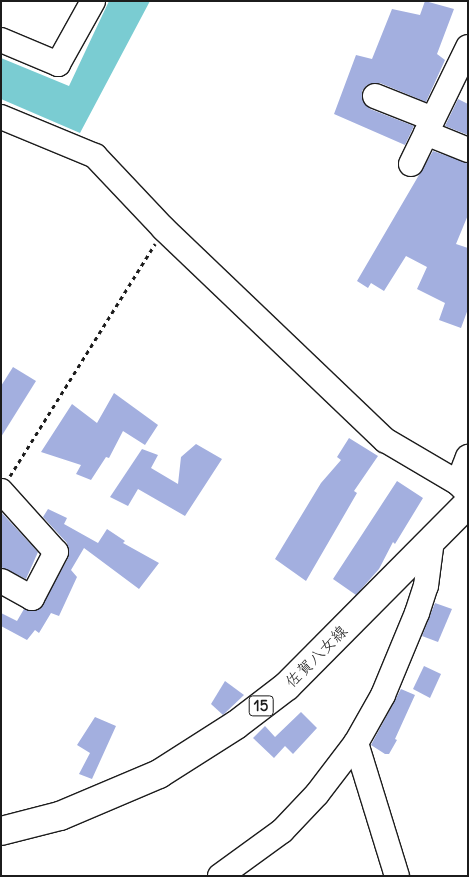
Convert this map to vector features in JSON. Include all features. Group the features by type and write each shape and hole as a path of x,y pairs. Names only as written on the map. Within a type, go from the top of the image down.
{"main road":[{"name":"佐賀八女線","path":"1,831 60,816 159,774 236,725 287,686 432,540 464,493"}],"street":[{"path":"1,40 58,64 93,1"},
{"path":"411,164 468,47"},
{"path":"375,96 468,150"},
{"path":"1,117 95,156 164,229 385,440 464,493 468,457"},
{"path":"1,582 32,598 56,552 4,486"},
{"path":"220,876 282,831 317,794 356,743 383,695 417,613 426,586 432,540"},
{"path":"356,743 397,876"}],"path":[{"path":"4,486 164,229"}],"water":[{"path":"109,1 150,1 80,133 1,99 1,58 69,86"}],"building":[{"path":"425,1 454,9 437,54 445,60 426,102 380,83 367,85 362,91 362,98 370,109 414,126 405,145 334,114 356,55 372,59 392,9 420,15"},
{"path":"458,99 468,104 468,135 445,126"},
{"path":"433,151 468,163 468,215 456,244 468,248 468,309 461,328 439,320 445,303 417,289 427,267 406,256 384,291 371,283 368,288 357,281"},
{"path":"13,367 36,381 1,437 1,386"},
{"path":"114,393 158,425 145,445 123,431 109,458 106,457 91,480 76,474 81,465 41,452 72,404 97,423"},
{"path":"349,438 378,456 354,491 357,493 306,581 275,559 321,483 341,460 337,457"},
{"path":"196,444 222,459 185,516 138,489 128,506 110,497 142,449 158,455 151,468 178,484 181,457"},
{"path":"397,481 423,498 395,544 393,542 379,569 356,595 333,579"},
{"path":"48,509 67,518 64,524 98,543 107,529 125,541 123,543 159,563 139,589 84,548 71,570 77,577 59,616 51,613 39,633 35,630 27,640 1,626 1,613 17,621 24,609 40,609 68,558 67,543 43,517"},
{"path":"1,512 38,552 26,579 1,567"},
{"path":"435,603 452,609 438,642 422,636"},
{"path":"424,666 441,674 430,698 413,689"},
{"path":"225,681 244,695 223,715 211,704"},
{"path":"401,689 415,695 395,739 397,740 389,754 385,754 371,745"},
{"path":"301,712 317,728 293,754 285,746 274,758 253,738 265,726 275,737"},
{"path":"95,717 116,726 92,779 79,774 90,753 77,745"}]}
